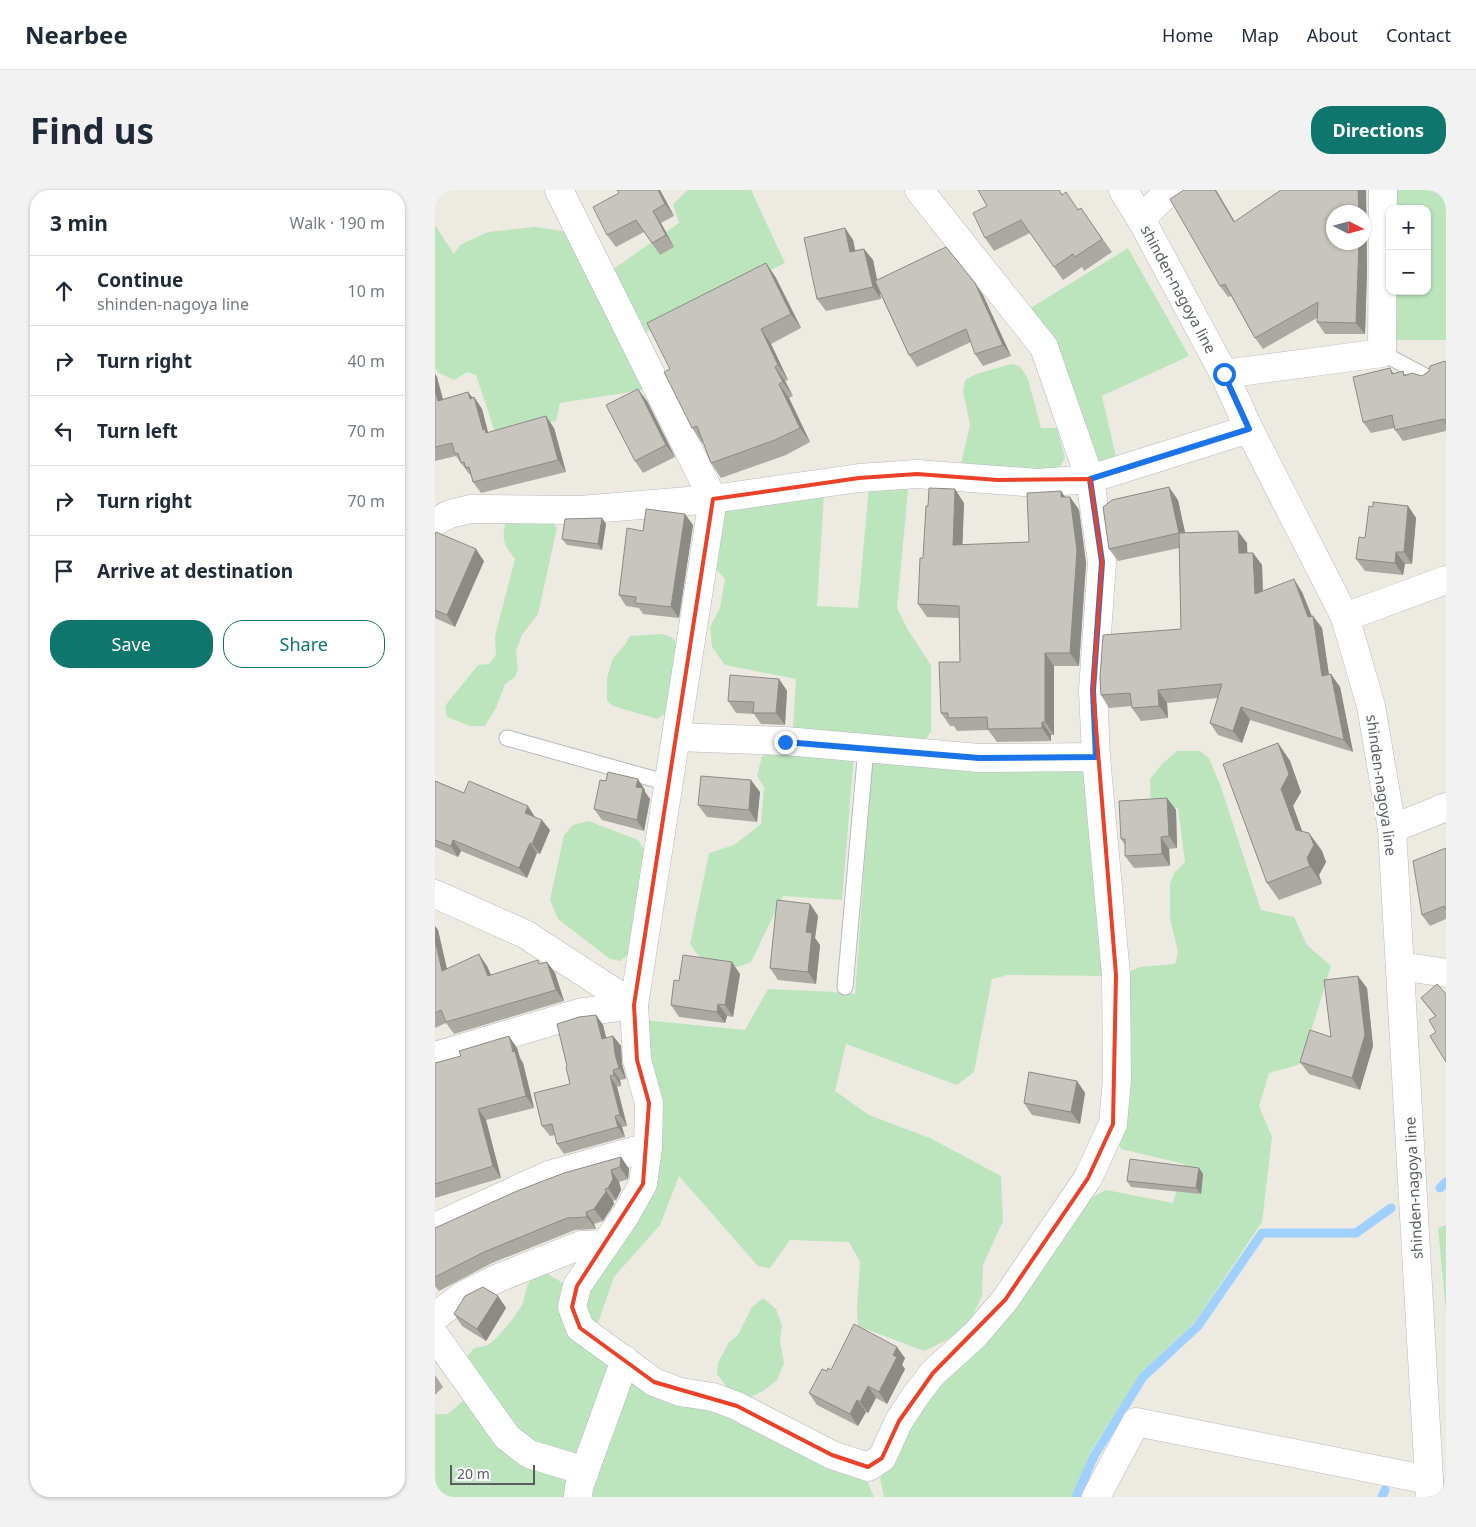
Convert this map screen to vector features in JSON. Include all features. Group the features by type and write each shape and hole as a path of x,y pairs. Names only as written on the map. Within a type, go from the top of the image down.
{"street":[{"path":"559,190 713,499 634,1005 637,1060 649,1103 648,1147 643,1184 625,1216 577,1286 572,1307 580,1328 655,1382 681,1392 713,1397 737,1406 832,1454 868,1467 883,1458 899,1421 933,1373 975,1335 1005,1300 1088,1178 1113,1124 1117,1079 1116,975 1096,757 1093,690 1102,562 1090,479 1044,347 919,190"},
{"name":"shinden-nagoya line","path":"1123,190 1141,219 1224,374 1249,429 1345,617 1371,706 1392,830 1433,1482"},
{"path":"1141,219 1170,190"},
{"path":"1224,374 1382,353 1383,190"},
{"path":"435,522 450,514 470,509 580,510 713,499 859,478 917,474 1038,482 1090,479 1249,429"},
{"path":"1345,617 1446,580"},
{"path":"676,737 785,742 979,758 1096,757"},
{"path":"1392,830 1446,807"},
{"path":"438,898 525,934 634,1005"},
{"path":"1400,966 1446,973"},
{"path":"435,1056 583,1012 634,1005"},
{"path":"435,1226 549,1174 648,1147"},
{"path":"435,1317 461,1296 498,1278 581,1245 606,1244"},
{"path":"435,1336 507,1437 529,1454 585,1471"},
{"path":"578,1497 579,1487 625,1360"},
{"path":"1096,1497 1136,1422 1433,1482"}],"lane":[{"path":"1382,353 1429,378"},
{"path":"507,738 669,783"},
{"path":"845,987 866,748"}],"highlighted area":[{"path":"917,474 998,480 1090,479 1102,562 1093,690 1116,975 1113,1124 1088,1178 1005,1300 933,1373 899,1421 882,1458 868,1467 832,1455 737,1406 654,1382 580,1328 572,1307 577,1286 643,1184 649,1103 637,1060 634,1005 713,499 859,478"}],"green space":[{"path":"688,190 751,190 785,263 644,333 612,270 679,223 673,204"},
{"path":"1394,190 1446,190 1446,340 1395,340 1394,295 1431,295 1431,205 1394,205"},
{"path":"435,225 454,254 460,245 488,232 535,227 569,232 650,389 560,403 556,421 497,438 476,375 467,372 454,380 439,373 435,368"},
{"path":"1128,248 1189,356 1102,396 1117,461 1100,466 1085,459 1029,309"},
{"path":"1011,364 1020,366 1028,379 1041,428 1057,428 1065,458 1058,470 1049,472 961,464 970,425 963,391 965,380 976,374"},
{"path":"900,481 908,491 897,608 908,630 931,665 931,731 924,743 800,736 793,728 796,679 725,665 712,647 710,627 720,608 725,579 713,566 720,513 733,505 824,494 817,606 858,608 869,487"},
{"path":"506,519 553,523 557,528 538,614 522,635 516,651 518,668 515,677 505,684 496,708 485,726 470,726 447,717 445,706 478,665 489,664 496,655 495,636 515,559 505,545 504,531"},
{"path":"661,634 672,638 678,647 665,714 657,719 613,706 607,701 607,678 613,658 630,636"},
{"path":"1177,751 1200,751 1209,758 1221,787 1261,910 1294,917 1307,945 1331,966 1301,1064 1269,1073 1259,1106 1272,1137 1262,1222 1196,1321 1140,1374 1090,1453 1072,1497 884,1497 880,1478 889,1463 902,1429 1082,1203 1106,1190 1173,1203 1184,1164 1121,1149 1118,1141 1128,972 1140,967 1175,964 1178,952 1170,918 1170,883 1175,872 1185,862 1178,808 1151,808 1150,779 1162,764"},
{"path":"772,752 854,755 842,900 783,896 751,962 738,967 708,963 698,955 690,944 709,853 734,845 761,824 764,787 757,776 762,756"},
{"path":"885,756 1035,772 1089,772 1108,976 1008,975 992,979 974,1072 957,1085 846,1044 835,1091 869,1115 930,1138 1001,1176 1003,1221 983,1265 982,1296 968,1326 957,1335 924,1351 858,1326 857,1308 860,1262 849,1242 790,1240 770,1268 758,1266 679,1176 660,1225 614,1277 598,1323 585,1325 582,1293 649,1189 644,1020 745,1030 768,989 855,994 872,763"},
{"path":"589,821 638,840 644,849 630,953 620,961 610,959 558,919 550,900 564,835 573,825"},
{"path":"1446,1225 1446,1313 1438,1228"},
{"path":"546,1273 563,1283 566,1291 616,1364 582,1464 527,1446 471,1372 467,1357 474,1348 493,1342 520,1309 530,1281"},
{"path":"763,1298 776,1309 782,1325 780,1341 784,1363 777,1380 763,1391 748,1398 738,1397 717,1374 718,1363 729,1342 738,1335 752,1307"},
{"path":"628,1372 863,1472 874,1497 585,1497"},
{"path":"465,1399 578,1475 572,1497 435,1497 435,1414 448,1414"}],"building":[{"path":"617,190 658,190 665,204 653,211 666,235 652,243 636,220 607,235 593,207 619,193"},
{"path":"978,190 1059,190 1062,195 1066,192 1078,210 1081,208 1102,239 1075,257 1073,254 1054,267 1021,220 985,238 973,213 987,206"},
{"path":"1184,190 1215,190 1234,222 1281,190 1358,190 1359,205 1326,205 1326,250 1359,250 1356,323 1317,322 1318,302 1255,338 1225,284 1220,286 1170,199"},
{"path":"845,228 850,252 864,249 873,287 817,299 804,238"},
{"path":"946,247 975,283 1003,345 975,354 966,329 909,355 875,281"},
{"path":"766,263 791,314 761,329 778,365 775,367 783,382 779,384 800,428 775,440 711,463 697,426 692,428 664,372 670,369 647,323"},
{"path":"1445,361 1446,424 1444,419 1395,430 1392,415 1363,422 1353,377 1390,368 1392,374 1403,371 1404,376 1412,373 1422,376 1429,371 1430,366"},
{"path":"638,389 666,445 635,461 606,405"},
{"path":"435,390 438,401 468,392 470,399 474,397 483,430 485,429 486,433 546,416 558,460 473,482 469,467 466,468 464,462 461,463 458,453 455,454 452,443 435,447"},
{"path":"1169,487 1179,533 1109,549 1103,507 1112,500"},
{"path":"929,488 955,489 953,545 1029,542 1027,493 1061,491 1061,497 1070,497 1077,550 1070,653 1045,653 1045,722 1042,722 1042,728 988,729 987,717 948,718 948,713 941,713 939,662 960,662 959,606 918,604 920,558 923,558"},
{"path":"1373,502 1408,506 1404,552 1396,552 1395,563 1356,559 1359,537 1365,538 1369,506 1373,507"},
{"path":"646,509 685,514 671,607 635,603 636,597 619,595 627,528 643,531"},
{"path":"602,518 598,544 562,539 565,519"},
{"path":"1238,531 1239,553 1253,553 1255,594 1294,579 1308,617 1313,616 1322,676 1331,674 1344,740 1241,707 1233,731 1210,723 1222,684 1158,690 1159,706 1132,708 1130,693 1101,695 1100,678 1103,635 1181,629 1179,533"},
{"path":"436,532 476,549 447,615 435,610"},
{"path":"730,675 779,679 776,713 753,713 754,702 728,701"},
{"path":"1278,743 1289,774 1281,789 1296,830 1309,833 1314,845 1307,858 1310,866 1267,883 1223,764"},
{"path":"608,772 638,779 636,787 643,788 637,820 594,809 600,780 606,781"},
{"path":"701,776 751,780 749,810 698,805"},
{"path":"435,781 464,793 469,781 528,806 525,813 542,820 519,868 453,840 451,846 435,840"},
{"path":"1167,798 1169,836 1161,837 1162,854 1125,856 1125,839 1121,839 1119,801"},
{"path":"1446,848 1446,910 1444,906 1422,915 1413,861"},
{"path":"777,900 810,904 806,932 812,933 808,972 770,968"},
{"path":"435,940 442,971 479,954 488,976 538,960 539,964 547,962 556,990 446,1022 441,1010 435,1013"},
{"path":"683,955 732,962 725,1005 718,1004 717,1012 671,1005 674,980 679,981"},
{"path":"1358,976 1365,1035 1352,1078 1300,1062 1310,1030 1331,1037 1324,980"},
{"path":"1437,984 1446,994 1446,1062 1430,1036 1436,1032 1429,1020 1436,1016 1421,998"},
{"path":"596,1015 602,1039 613,1036 619,1068 613,1070 614,1075 610,1076 620,1115 615,1116 618,1127 557,1144 552,1124 542,1126 534,1093 570,1084 557,1024 579,1017"},
{"path":"509,1036 513,1052 515,1051 526,1096 478,1109 493,1166 435,1184 435,1063 461,1056 459,1051"},
{"path":"1029,1072 1077,1081 1071,1112 1024,1103"},
{"path":"621,1157 620,1167 611,1170 613,1179 608,1188 605,1189 606,1192 594,1209 586,1212 587,1217 567,1218 484,1252 435,1277 435,1228 517,1191 564,1173"},
{"path":"1130,1159 1199,1168 1196,1188 1127,1181"},
{"path":"483,1287 498,1296 477,1329 454,1314 465,1296"},
{"path":"854,1324 897,1347 893,1355 897,1357 879,1392 868,1386 860,1402 857,1400 850,1414 809,1393 822,1369 827,1371 828,1368 831,1370"}],"waterway":[{"path":"1440,1188 1446,1182"},
{"path":"1076,1497 1094,1456 1143,1377 1198,1326 1262,1233 1356,1233 1391,1208"},
{"path":"1382,1497 1385,1490"}],"route":[{"path":"785,742 979,758 1096,757 1093,690 1102,562 1090,479 1249,429 1224,374"}]}
